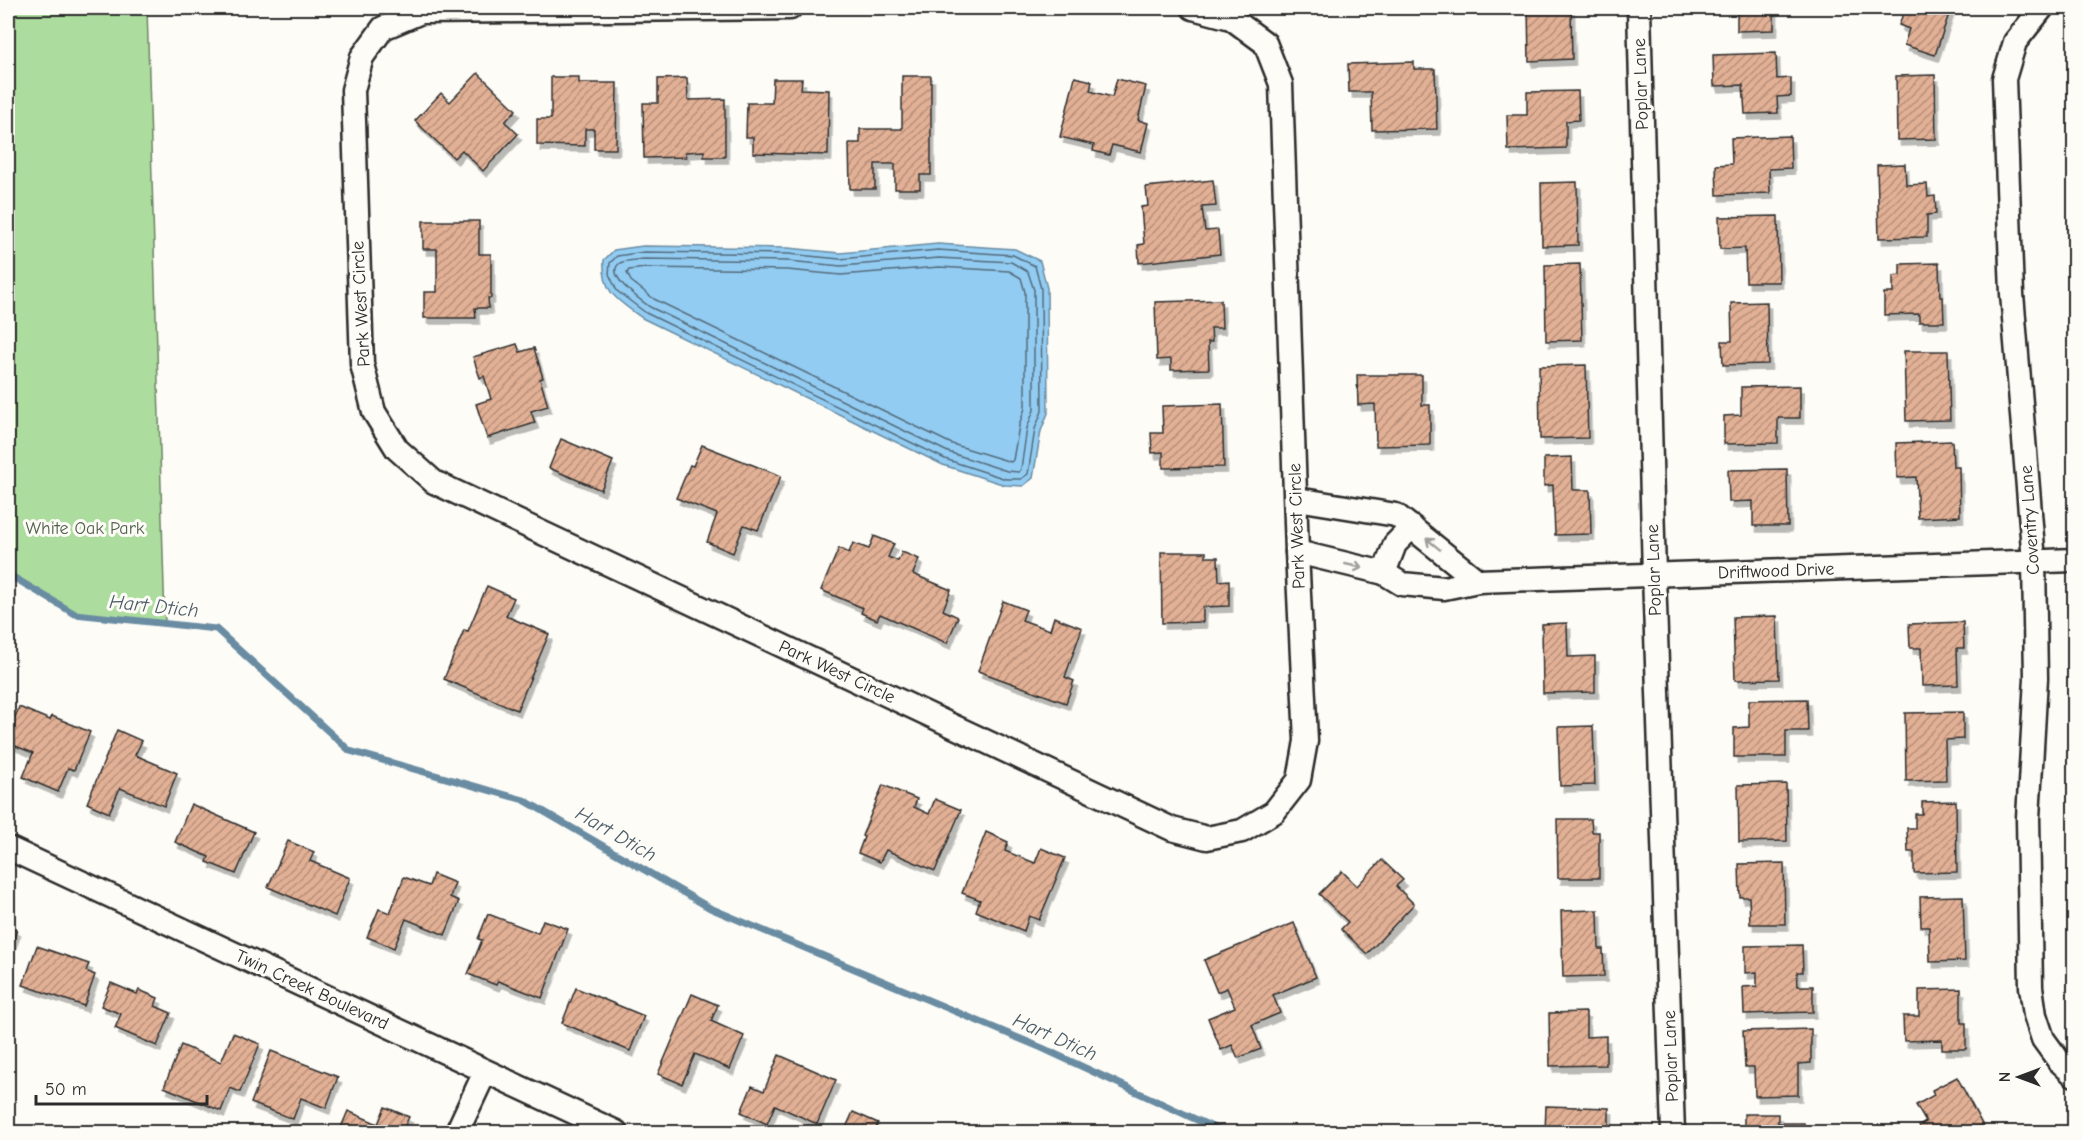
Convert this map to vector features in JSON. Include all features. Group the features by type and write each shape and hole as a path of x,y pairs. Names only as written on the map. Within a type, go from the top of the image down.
{"street":[{"name":"Park West Circle","path":"790,8 421,12 383,28 362,57 353,90 362,364 374,412 397,449 434,482 1172,829 1207,838 1242,831 1274,812 1299,780 1306,741 1281,84 1265,43 1231,18 1193,8"},
{"name":"Poplar Lane","path":"1639,8 1654,575 1673,1132"},
{"name":"Coventry Lane","path":"2040,9 2015,42 2004,79 2012,294 2034,561 2036,678 2028,818 2031,987 2035,1015 2043,1039 2060,1061 2074,1074"},
{"path":"1297,499 1396,515 1478,581"},
{"path":"1384,573 1395,544 1412,527"},
{"name":"Driftwood Drive","path":"1298,552 1384,573 1402,584 1444,588 1478,581 2074,560"},
{"name":"Twin Creek Boulevard","path":"8,848 616,1132"},
{"path":"457,1132 485,1072"}],"green space":[{"name":"White Oak Park","path":"8,8 147,8 165,623 75,614 8,574"}],"water":[{"path":"938,244 1015,249 1040,261 1047,288 1048,413 1041,431 1033,478 1023,486 1005,485 943,465 642,318 613,295 604,272 604,260 614,250 643,246 788,248 840,253"}],"building":[{"path":"1528,8 1571,8 1572,59 1529,61"},
{"path":"1737,8 1774,8 1774,30 1737,31"},
{"path":"1905,8 1951,8 1935,55 1904,45 1909,29 1899,25"},
{"path":"1776,53 1777,79 1791,78 1791,96 1777,97 1778,113 1745,114 1743,85 1714,86 1713,55"},
{"path":"1414,62 1414,69 1435,69 1437,129 1372,130 1371,92 1349,92 1348,64"},
{"path":"478,73 516,110 505,122 518,134 483,171 462,150 454,158 415,121 441,93 450,102"},
{"path":"1935,75 1936,139 1897,140 1896,76"},
{"path":"902,76 931,76 931,175 920,175 920,189 895,189 895,164 875,164 875,189 850,189 849,143 860,143 860,129 902,129"},
{"path":"551,77 579,77 579,83 617,83 616,149 594,149 594,129 585,129 585,146 537,145 537,119 551,119"},
{"path":"1075,77 1092,81 1090,91 1112,97 1117,79 1146,86 1138,120 1148,123 1141,152 1112,145 1109,155 1093,151 1094,145 1060,137"},
{"path":"687,78 688,100 725,99 725,157 704,157 704,151 686,152 686,157 644,158 643,103 658,103 658,79"},
{"path":"773,79 802,79 801,89 829,90 828,155 753,153 753,137 746,137 747,103 772,103"},
{"path":"1578,91 1579,120 1566,121 1566,148 1508,150 1507,115 1527,115 1527,92"},
{"path":"1790,136 1791,168 1769,169 1770,193 1717,195 1716,165 1732,164 1731,138"},
{"path":"1905,164 1906,185 1927,184 1928,197 1935,196 1936,214 1927,215 1927,237 1879,238 1877,165"},
{"path":"2074,170 2074,209 2073,209"},
{"path":"1213,180 1216,206 1202,207 1205,231 1218,230 1220,254 1139,263 1138,245 1144,244 1141,207 1148,206 1146,187"},
{"path":"1577,182 1578,245 1542,246 1541,183"},
{"path":"1778,216 1779,282 1746,282 1745,248 1720,249 1719,217"},
{"path":"423,221 479,221 479,254 491,254 491,298 488,298 489,308 475,308 476,318 424,318 424,292 437,292 437,249 423,249"},
{"path":"1939,263 1940,297 1943,297 1944,322 1919,322 1919,314 1884,315 1884,293 1893,293 1893,276 1900,275 1900,264"},
{"path":"1580,264 1582,340 1546,341 1545,265"},
{"path":"1221,300 1222,328 1211,328 1212,342 1208,342 1209,369 1171,370 1171,359 1157,360 1155,302"},
{"path":"1767,302 1768,364 1723,365 1722,341 1732,341 1731,303"},
{"path":"517,344 520,352 534,348 548,406 531,411 535,423 487,438 476,404 491,399 484,376 480,378 473,357"},
{"path":"1904,351 1948,351 1950,420 1906,421"},
{"path":"1586,365 1588,438 1540,439 1539,366"},
{"path":"1357,375 1422,375 1422,405 1430,405 1430,445 1376,446 1375,404 1358,405"},
{"path":"1800,386 1800,418 1778,418 1778,443 1724,444 1724,416 1741,415 1741,387"},
{"path":"1222,404 1224,467 1163,468 1163,452 1152,453 1151,433 1163,433 1162,406"},
{"path":"561,439 613,461 601,490 549,468"},
{"path":"1952,441 1953,467 1959,467 1960,516 1918,518 1916,477 1897,478 1896,443"},
{"path":"702,445 781,476 758,530 744,525 733,553 707,542 717,514 676,498 690,465 693,466"},
{"path":"1572,457 1573,490 1590,490 1591,534 1555,535 1553,485 1544,486 1544,458"},
{"path":"1787,469 1788,526 1753,526 1753,501 1729,502 1728,470"},
{"path":"874,536 894,544 888,557 898,561 902,552 919,559 913,574 951,590 943,610 958,617 947,643 880,614 877,620 861,613 863,608 821,590 839,548 849,553 853,543 869,549"},
{"path":"1161,552 1206,552 1206,557 1218,557 1219,581 1229,580 1229,606 1203,607 1203,622 1162,623"},
{"path":"487,586 514,598 506,616 549,634 517,710 444,679 464,630 468,631"},
{"path":"1003,601 1026,610 1022,620 1050,630 1054,617 1082,628 1065,677 1074,681 1066,703 978,671"},
{"path":"1777,616 1779,679 1735,680 1733,617"},
{"path":"1963,622 1964,648 1957,648 1958,685 1922,686 1921,648 1910,648 1909,624"},
{"path":"1567,623 1568,657 1595,656 1595,692 1543,693 1542,624"},
{"path":"1807,699 1808,731 1786,731 1786,757 1734,757 1734,728 1749,727 1749,700"},
{"path":"19,707 50,720 52,716 90,732 74,770 68,768 58,792 23,777 33,753 8,743 8,735"},
{"path":"1963,712 1963,739 1945,740 1946,780 1906,781 1905,713"},
{"path":"1593,726 1595,785 1560,786 1558,727"},
{"path":"117,730 142,741 135,755 177,773 164,806 120,788 109,813 87,803"},
{"path":"1786,784 1787,841 1739,842 1738,785"},
{"path":"883,785 917,799 914,807 929,814 935,799 961,810 935,871 886,850 880,862 858,853 864,837 862,836"},
{"path":"1956,801 1957,872 1914,873 1914,852 1908,852 1907,828 1915,828 1915,814 1922,814 1922,802"},
{"path":"191,804 254,832 236,874 207,862 209,857 175,842"},
{"path":"1557,819 1591,819 1592,832 1599,832 1599,878 1558,878"},
{"path":"986,832 1008,842 1005,851 1035,863 1041,848 1065,858 1039,920 1029,916 1024,931 976,911 980,900 962,893"},
{"path":"288,841 314,852 310,861 350,878 335,916 268,887"},
{"path":"1382,860 1403,880 1396,886 1414,904 1367,954 1341,929 1348,922 1319,894 1342,871 1357,886"},
{"path":"1784,863 1785,924 1750,924 1749,897 1740,897 1739,864"},
{"path":"433,874 455,883 450,897 459,901 445,935 406,919 394,948 367,937 379,909 390,913 404,877 429,886"},
{"path":"1963,896 1965,961 1930,962 1929,927 1921,927 1920,897"},
{"path":"1598,910 1599,949 1603,949 1604,976 1563,977 1561,911"},
{"path":"488,914 538,933 543,920 568,929 542,998 498,981 496,985 468,974 482,940 478,939"},
{"path":"1294,923 1316,977 1273,995 1280,1013 1252,1025 1261,1049 1238,1058 1232,1045 1221,1050 1208,1018 1235,1007 1227,988 1217,992 1204,960"},
{"path":"8,926 17,930 8,953"},
{"path":"1802,945 1803,972 1797,972 1798,986 1813,986 1813,1012 1744,1014 1743,987 1757,986 1757,972 1745,973 1745,946"},
{"path":"37,946 89,964 86,971 95,975 84,1006 23,985"},
{"path":"111,983 137,994 139,990 158,998 155,1006 171,1013 157,1046 115,1028 121,1014 101,1006"},
{"path":"576,988 644,1016 630,1051 562,1023"},
{"path":"1961,989 1961,1023 1966,1023 1966,1049 1942,1049 1942,1040 1904,1041 1903,1016 1919,1016 1919,990"},
{"path":"692,994 718,1005 711,1021 744,1036 730,1069 695,1054 682,1084 658,1074"},
{"path":"1586,1012 1586,1037 1606,1036 1606,1065 1550,1066 1549,1013"},
{"path":"1811,1029 1811,1063 1798,1064 1798,1095 1755,1096 1754,1067 1745,1067 1743,1031"},
{"path":"233,1033 260,1044 240,1092 230,1088 221,1111 164,1087 181,1045 221,1062"},
{"path":"271,1051 338,1077 326,1108 301,1098 293,1119 251,1103"},
{"path":"779,1055 836,1080 817,1124 775,1105 767,1124 741,1112 752,1086 764,1091"},
{"path":"1957,1077 1986,1132 1923,1132 1919,1126 1926,1122 1916,1105 1934,1095 1932,1090"},
{"path":"1546,1106 1609,1108 1609,1132 1545,1132"},
{"path":"385,1107 409,1117 402,1132 339,1132 348,1111 378,1124"},
{"path":"853,1112 878,1123 875,1130 880,1132 844,1132"},
{"path":"1744,1114 1778,1114 1778,1123 1804,1123 1804,1132 1744,1132"},
{"path":"8,1125 27,1132 8,1132"}],"waterway":[{"name":"Hart Dtich","path":"8,574 75,614 216,629 350,751 524,800 710,908 1042,1048 1223,1132"}]}
